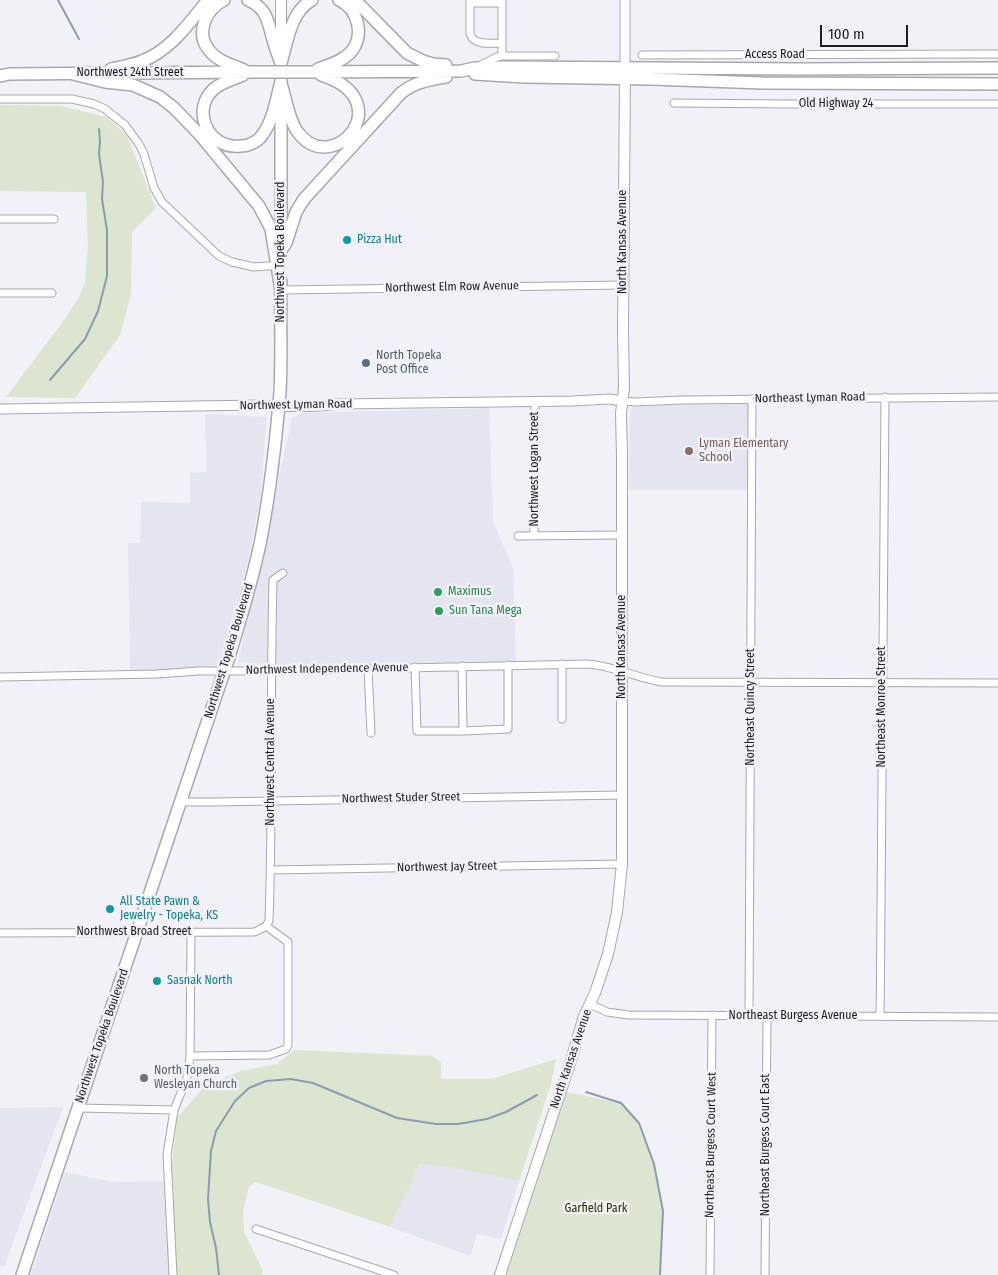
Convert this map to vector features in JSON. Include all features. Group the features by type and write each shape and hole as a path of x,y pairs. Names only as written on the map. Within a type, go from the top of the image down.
{"main road":[{"path":"89,74 141,62 158,54 173,42 208,0"},
{"path":"224,0 210,10 205,20 203,31 208,50 218,59 250,72"},
{"path":"248,0 256,4 268,19 281,63"},
{"name":"Northwest Topeka Boulevard","path":"22,1275 224,671 246,602 261,539 270,488 279,406 281,0"},
{"path":"281,63 297,13 306,3 312,0"},
{"path":"312,72 343,59 354,48 357,40 359,31 355,16 348,6 339,0"},
{"path":"355,0 407,53 433,64 469,71 625,73 801,69 998,68"},
{"path":"281,250 286,243 296,212 304,199 402,93 412,85 426,80 469,71"},
{"name":"Northwest 24th Street","path":"3,74 469,71"},
{"path":"250,72 215,88 209,95 205,105 204,118 208,130 214,138 224,144 235,147 244,146 258,139 269,124 281,81"},
{"path":"281,81 296,131 314,145 333,146 352,133 357,123 358,108 351,94 340,83 312,72"},
{"path":"625,73 823,84 998,84"},
{"name":"North Kansas Avenue","path":"500,1275 584,1016 595,992 608,954 617,912 622,864 621,413 624,388 625,73"},
{"path":"73,74 105,82 122,83 143,88 160,96 174,108 259,206 271,229 279,265"}],"street":[{"name":"North Kansas Avenue","path":"625,73 626,0"},
{"path":"502,43 477,42 472,39 470,34 470,1 502,2 502,43 502,56"},
{"name":"Access Road","path":"642,55 998,54"},
{"path":"469,71 502,56 554,56"},
{"path":"0,98 72,99 94,104 105,109 125,124 139,144 144,154 154,188 162,202 219,256 246,266 279,265"},
{"name":"Old Highway 24","path":"674,102 998,104"},
{"path":"0,219 54,219"},
{"name":"Northwest Elm Row Avenue","path":"281,290 623,285"},
{"path":"0,293 52,293"},
{"name":"Northeast Monroe Street","path":"880,1016 885,397"},
{"name":"Northeast Lyman Road","path":"622,401 998,397"},
{"name":"Northwest Lyman Road","path":"0,409 261,405 319,407 338,404 609,399 622,401"},
{"name":"Northeast Quincy Street","path":"749,1016 752,399"},
{"name":"Northwest Logan Street","path":"534,536 535,401"},
{"path":"518,536 622,535"},
{"name":"Northwest Central Avenue","path":"266,926 269,921 271,870 273,580 283,573"},
{"path":"562,664 562,719"},
{"name":"Northwest Independence Avenue","path":"0,677 594,664 648,680 662,682 998,683"},
{"path":"415,667 416,731 463,731 508,729 508,665"},
{"path":"462,666 463,731"},
{"path":"368,668 370,733"},
{"name":"Northwest Studer Street","path":"181,802 622,795"},
{"name":"Northwest Jay Street","path":"271,870 622,864"},
{"path":"190,1056 269,1055 286,1048 288,1045 288,942 266,926"},
{"name":"Northwest Broad Street","path":"0,932 254,932 266,926"},
{"path":"173,1275 166,1155 174,1110 187,1078 190,1056 192,932"},
{"name":"Northeast Burgess Avenue","path":"590,1004 608,1012 629,1015 998,1018"},
{"name":"Northeast Burgess Court West","path":"710,1275 712,1015"},
{"name":"Northeast Burgess Court East","path":"765,1275 767,1016"},
{"path":"78,1108 174,1110"},
{"path":"256,1229 381,1273 394,1275"}],"shaded area":[{"name":"Lyman Elementary School","path":"743,402 749,408 748,490 629,490 630,412 632,408 637,406"},
{"path":"489,408 493,521 513,568 516,661 286,666 239,662 292,418 302,413"},
{"path":"205,414 267,417 260,500 247,566 218,665 173,670 130,670 128,543 140,543 141,502 190,503 190,473 207,472"},
{"path":"63,1107 4,1267 0,1265 0,1108"},
{"path":"420,1164 454,1168 519,1181 501,1239 477,1234 470,1256 390,1227"},
{"path":"65,1172 113,1182 170,1181 177,1275 31,1275"}],"green space":[{"path":"0,105 61,106 107,117 127,136 156,208 132,232 131,295 120,335 75,398 6,397 65,319 80,295 85,282 88,247 86,192 0,191"},
{"path":"294,1050 432,1056 441,1063 441,1079 492,1079 556,1059 551,1084 519,1181 454,1168 420,1164 390,1227 255,1182 249,1187 243,1211 244,1232 263,1271 262,1275 177,1275 170,1181 177,1118 205,1086 241,1071 277,1064"},
{"name":"Garfield Park","path":"566,1092 621,1103 639,1123 654,1164 663,1211 660,1275 506,1275"}],"waterway":[{"path":"58,0 79,39"},
{"path":"50,380 85,339 98,311 107,276 107,230 102,199 103,182 99,154 99,129"},
{"path":"219,1275 208,1199 211,1151 216,1131 235,1101 249,1088 266,1081 291,1079 313,1083 397,1118 436,1124 458,1124 487,1119 506,1112 537,1095"},
{"path":"586,1092 621,1103 639,1123 654,1164 663,1211 660,1275"}],"place":[{"name":"Pizza Hut","path":"347,240"},
{"name":"North Topeka Post Office","path":"366,363"},
{"name":"Lyman Elementary School","path":"689,451"},
{"name":"Maximus","path":"438,592"},
{"name":"Sun Tana Mega","path":"439,611"},
{"name":"All State Pawn & Jewelry - Topeka, KS","path":"110,909"},
{"name":"Sasnak North","path":"157,981"},
{"name":"North Topeka Wesleyan Church","path":"144,1078"}]}
